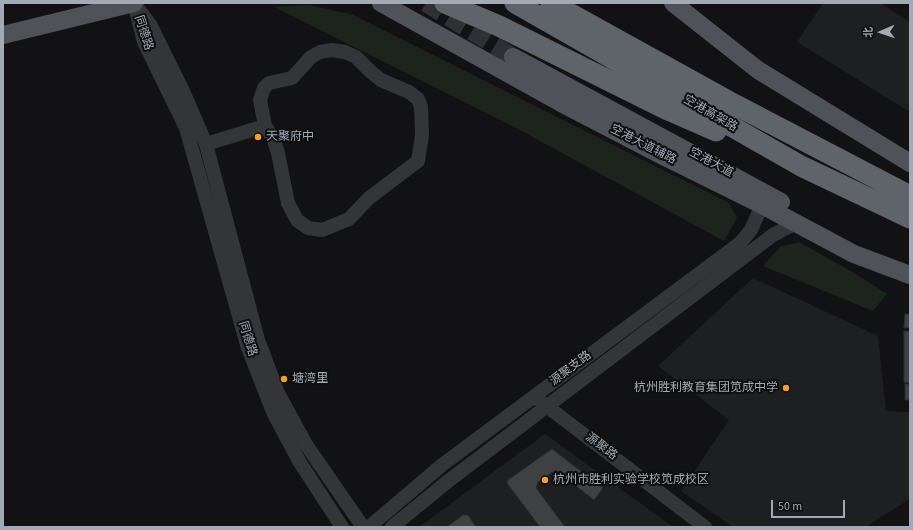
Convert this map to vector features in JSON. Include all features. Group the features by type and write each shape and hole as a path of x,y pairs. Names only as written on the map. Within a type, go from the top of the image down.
{"highway":[{"path":"445,3 499,26 668,110 801,166"},
{"name":"空港高架路","path":"515,3 801,166 910,218"},
{"name":"空港高架路","path":"551,3 728,101 910,196"},
{"path":"581,3 624,28 728,101"}],"main road":[{"path":"3,34 134,3"},
{"name":"空港大道辅路","path":"381,3 561,103 762,205 854,254 910,275"},
{"path":"673,3 718,40 758,70 910,163"},
{"path":"682,3 718,40"},
{"name":"空港大道","path":"513,57 855,242 910,269"}],"street":[{"name":"同德路","path":"134,3 154,33 183,91 206,144 258,340 278,393 307,446 363,527"},
{"name":"同德路","path":"134,3 144,42 186,128 248,348 273,412 299,461 342,527"},
{"path":"332,50 345,52 356,57 381,80 409,92 418,99 421,107 422,135 418,161 369,198 349,219 322,230 308,228 297,220 288,203 273,138 265,126 261,114 260,100 264,88 269,83 292,78 311,57 320,52 332,50"},
{"path":"206,144 265,126"},
{"name":"源聚支路","path":"370,527 442,465 740,243 751,230 762,205"},
{"name":"源聚支路","path":"392,527 447,482 773,235 796,223"},
{"name":"源聚路","path":"534,396 705,527"}],"shaded area":[{"path":"823,3 880,3 910,22 910,112 797,42"},
{"path":"309,5 353,15 729,203 737,218 724,241 518,129 274,7"},
{"path":"799,242 856,274 887,294 873,311 763,266 780,247"},
{"name":"杭州胜利教育集团笕成中学","path":"753,278 878,336 886,411 910,412 910,499 865,527 733,527 681,491 729,420 658,366"},
{"name":"杭州市胜利实验学校笕成校区","path":"545,434 673,527 419,527"}],"building":[{"path":"905,314 910,314 910,328 904,328"},
{"path":"904,331 910,331 910,383 904,382"},
{"path":"905,384 910,384 910,400 905,400"},
{"path":"552,449 603,488 594,500 556,470 538,482 536,488 565,527 540,527 507,483 508,480"},
{"path":"463,515 468,515 476,527 447,527"}],"tunnel":[{"path":"426,3 513,57"}],"place":[{"name":"天聚府中","path":"258,137"},
{"name":"塘湾里","path":"284,379"},
{"name":"杭州胜利教育集团笕成中学","path":"786,388"},
{"name":"杭州市胜利实验学校笕成校区","path":"545,480"}]}
